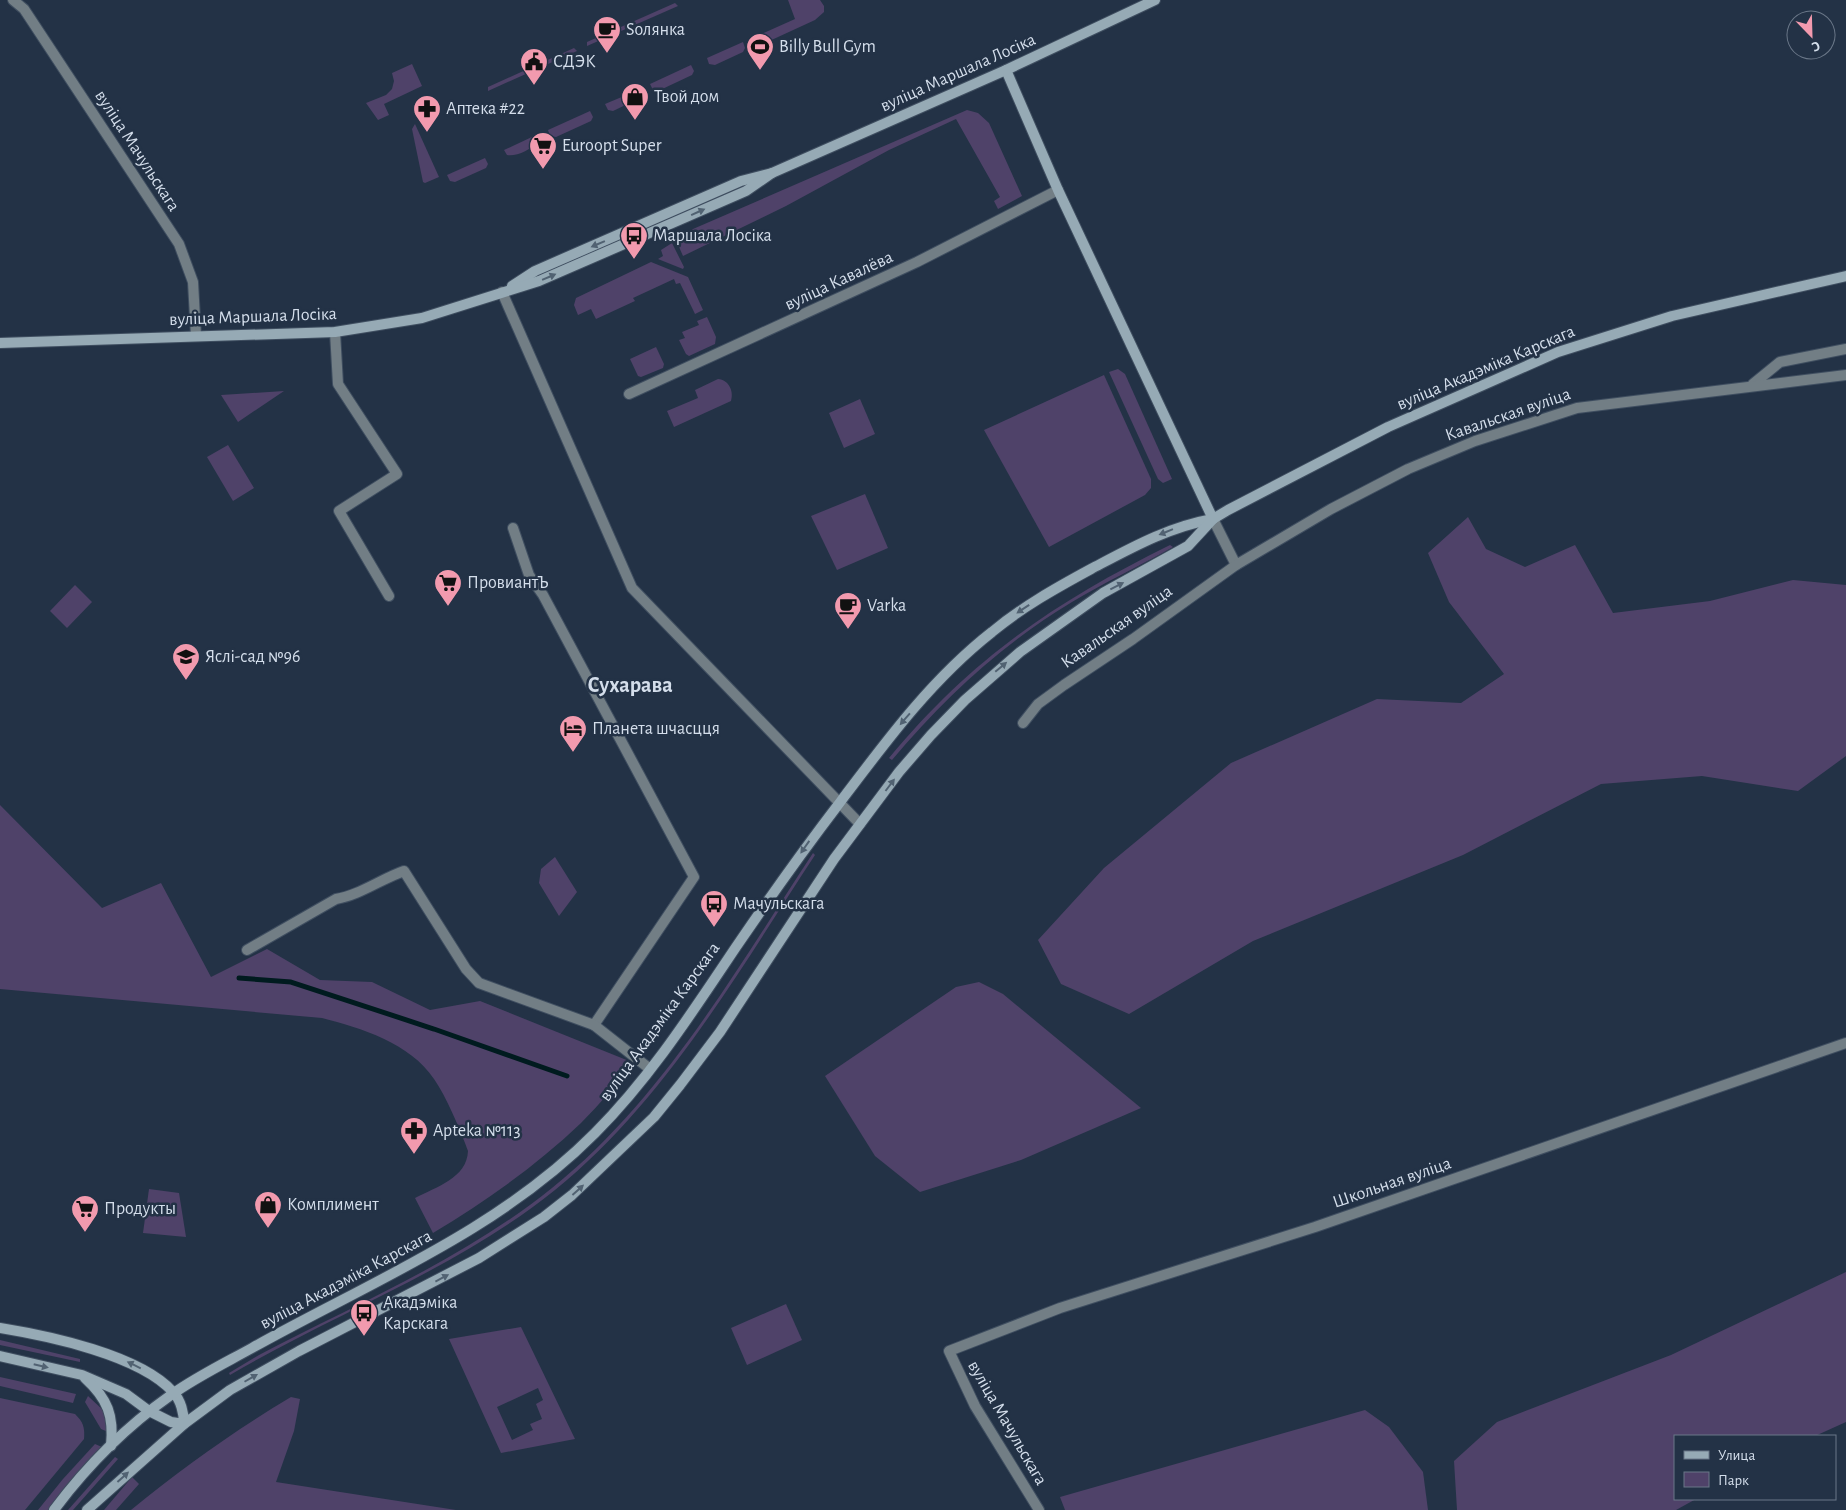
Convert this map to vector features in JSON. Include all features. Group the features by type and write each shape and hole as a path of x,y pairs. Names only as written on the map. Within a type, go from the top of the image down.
{"main road":[{"name":"вуліца Маршала Лосіка","path":"0,343 335,332 422,318 539,282 746,191 772,172 1006,70 1155,0"},
{"path":"1006,70 1058,190 1213,519"},
{"name":"вуліца Акадэміка Карскага","path":"54,1510 111,1446 174,1392 285,1330 441,1249 514,1202 559,1167 595,1133 650,1069 696,1007 809,841 890,736 941,677 993,630 1070,581 1155,536 1184,524 1213,519 1388,427 1558,352 1672,316 1846,276"},
{"name":"вуліца Акадэміка Карскага","path":"87,1510 184,1424 230,1390 479,1258 544,1217 572,1195 654,1117 680,1085 720,1032 758,972 860,824 931,735 996,672 1103,593 1188,546 1213,519"},
{"path":"0,1328 88,1348 136,1365 174,1392 184,1412 184,1424 171,1422 150,1411 126,1394 82,1375 0,1356"},
{"path":"82,1375 104,1400 113,1426 111,1446"}],"street":[{"name":"вуліца Мачульскага","path":"13,0 24,9 179,244 192,282 196,336"},
{"name":"вуліца Кавалёва","path":"629,394 917,262 1058,190"},
{"path":"502,292 632,588 860,824"},
{"path":"335,332 338,384 397,474 339,511 389,596"},
{"path":"1752,385 1780,362 1846,349"},
{"name":"Кавальская вуліца","path":"1023,723 1038,704 1236,565 1340,504 1408,469 1475,441 1577,408 1752,385 1846,375"},
{"path":"1213,519 1236,565"},
{"path":"513,528 529,575 543,595 694,877 594,1025"},
{"path":"247,950 336,899 349,897 404,871 466,969 478,983 484,987 594,1025 650,1069"},
{"name":"Школьная вуліца","path":"949,1351 1060,1308 1316,1227 1846,1043"},
{"name":"вуліца Мачульскага","path":"949,1351 975,1406 1039,1510"}],"green space":[{"path":"788,0 820,0 824,6 824,12 815,20 765,43 760,41 757,36 795,19"},
{"path":"675,3 678,6 587,46 587,42"},
{"path":"743,42 745,48 743,52 715,65 709,64 707,58"},
{"path":"574,48 577,51 488,91 488,87"},
{"path":"412,64 422,86 384,104 389,115 378,120 366,103 386,95 392,89 394,81 392,73"},
{"path":"691,65 694,71 692,75 658,91 653,90 650,84"},
{"path":"636,91 638,96 636,100 613,111 608,110 605,104"},
{"path":"967,110 978,113 989,123 1022,196 998,209 994,201 1000,197 956,119 889,150 786,206 683,256 676,240 693,229"},
{"path":"590,111 593,117 591,121 556,137 550,136 548,130"},
{"path":"415,124 439,177 425,183 423,182 412,129"},
{"path":"534,136 536,142 534,145 523,152 507,155 504,150"},
{"path":"485,158 488,164 486,168 455,182 450,181 447,175"},
{"path":"745,184 745,187 564,266 563,263"},
{"path":"672,243 684,267 683,269 658,259 663,256 661,250"},
{"path":"651,262 688,277 703,310 695,314 680,283 676,284 674,279 633,298 635,301 596,319 591,309 578,315 574,305 576,298"},
{"path":"707,317 716,337 715,344 689,356 679,340 685,338 682,332 699,325 697,321"},
{"path":"656,347 664,364 663,368 641,377 638,376 630,359"},
{"path":"1118,369 1125,374 1172,479 1163,483 1158,479 1109,372"},
{"path":"1104,375 1151,479 1151,488 1145,495 1049,547 984,430"},
{"path":"718,379 725,381 730,387 732,393 731,401 674,427 667,411 698,398 695,390"},
{"path":"284,391 238,422 221,395"},
{"path":"860,399 875,434 844,448 829,413"},
{"path":"228,445 254,488 233,501 207,457"},
{"path":"865,494 888,548 837,570 811,516"},
{"path":"1468,517 1486,549 1525,567 1575,545 1613,613 1710,601 1793,580 1846,585 1846,756 1798,791 1702,776 1601,784 1463,855 1253,941 1129,1014 1061,984 1038,940 1104,868 1231,763 1377,699 1461,703 1504,674 1449,602 1428,553"},
{"path":"1170,545 1173,547 1084,595 1046,618 998,654 932,715 892,760 889,758 920,722 952,691 1018,635 1089,588"},
{"path":"75,585 92,602 67,628 50,611"},
{"path":"0,805 102,908 161,883 211,977 267,949 320,980 372,982 430,1010 480,1001 634,1063 588,1116 564,1139 491,1195 433,1233 415,1198 456,1175 466,1160 468,1151 453,1114 434,1079 424,1066 412,1056 384,1039 322,1018 0,989"},
{"path":"813,853 815,855 728,989 697,1033 631,1117 595,1155 555,1190 517,1218 478,1243 437,1267 230,1375 229,1373 259,1355 410,1279 483,1237 552,1188 592,1153 629,1115 695,1031 726,987"},
{"path":"555,857 577,892 559,916 539,883 541,869"},
{"path":"979,982 1003,994 1141,1108 1021,1160 920,1192 875,1156 825,1076 956,987"},
{"path":"149,1189 179,1193 186,1237 143,1233"},
{"path":"1846,1272 1846,1422 1817,1435 1674,1435 1674,1500 1694,1500 1676,1510 1457,1510 1454,1461 1497,1422 1671,1355"},
{"path":"786,1304 802,1340 747,1365 731,1328"},
{"path":"521,1327 575,1439 501,1453 449,1339","holes":["538,1388 543,1400 536,1404 542,1419 530,1424 533,1430 512,1440 497,1407"]},
{"path":"0,1340 80,1359 80,1362 0,1345"},
{"path":"0,1377 76,1394 73,1403 0,1386"},
{"path":"88,1396 104,1411 108,1432 101,1429 85,1402"},
{"path":"291,1397 300,1399 294,1431 276,1482 456,1510 131,1510 209,1450"},
{"path":"0,1398 75,1414 82,1422 84,1428 84,1439 25,1510 0,1510"},
{"path":"1365,1410 1389,1427 1423,1472 1428,1510 1065,1510 1060,1497"},
{"path":"95,1444 102,1447 49,1510 38,1510 63,1479"},
{"path":"115,1457 118,1459 73,1510 68,1510"},
{"path":"132,1477 139,1484 116,1510 104,1510"}],"waterway":[{"path":"239,978 291,982 434,1029 567,1076"}],"place":[{"name":"Sолянка","path":"607,54"},
{"name":"Billy Bull Gym","path":"760,71"},
{"name":"СДЭК","path":"534,86"},
{"name":"Твой дом","path":"635,121"},
{"name":"Аптека #22","path":"427,133"},
{"name":"Euroopt Super","path":"543,170"},
{"name":"Маршала Лосіка","path":"634,260"},
{"name":"ПровиантЪ","path":"448,607"},
{"name":"Varka","path":"848,630"},
{"name":"Яслі-сад №96","path":"186,681"},
{"name":"Планета шчасцця","path":"573,753"},
{"name":"Мачульскага","path":"714,928"},
{"name":"Apteka №113","path":"414,1155"},
{"name":"Комплимент","path":"268,1229"},
{"name":"Продукты","path":"85,1233"},
{"name":"Акадэміка Карскага","path":"364,1337"}],"district":[{"name":"Сухарава","path":"630,685"}]}
